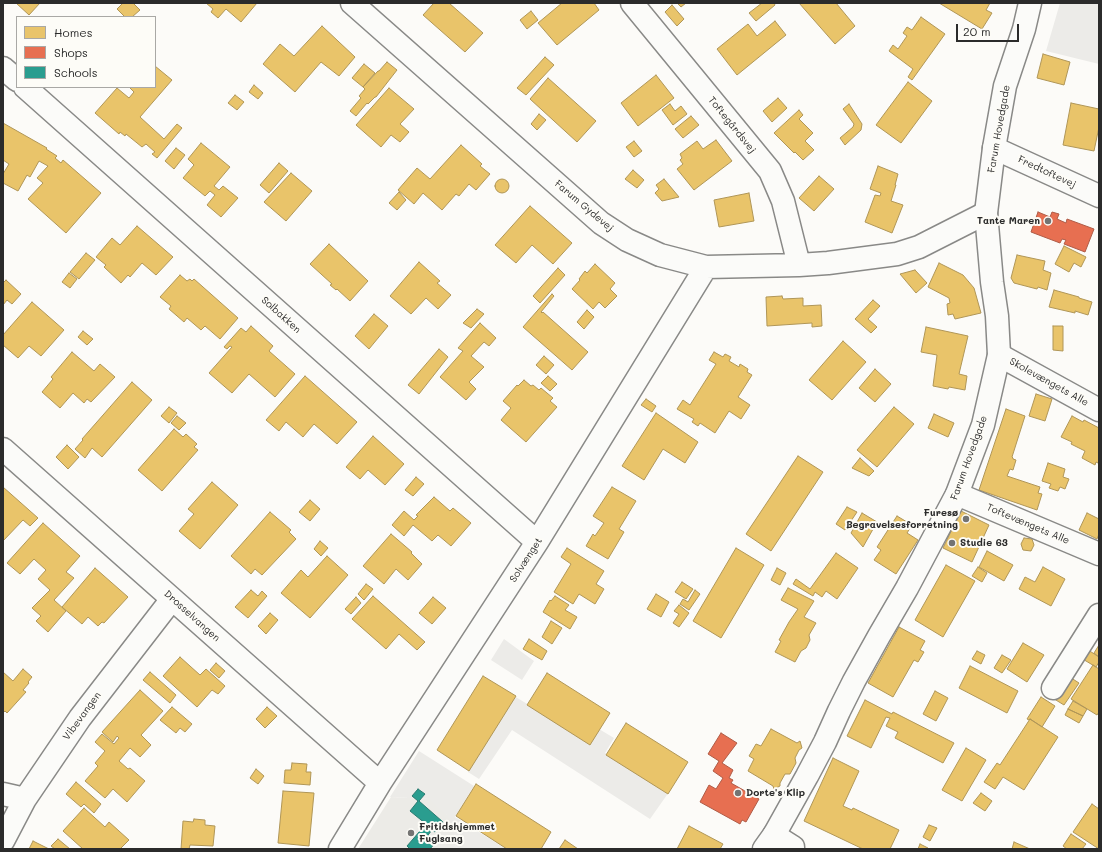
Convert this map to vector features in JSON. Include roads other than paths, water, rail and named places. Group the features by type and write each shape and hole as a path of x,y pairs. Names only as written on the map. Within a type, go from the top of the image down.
{"street":[{"name":"Farum Gydevej","path":"352,3 601,223 626,240 660,255 706,267 828,263 897,254 919,247 986,213"},
{"name":"Toftegårdsvej","path":"632,3 770,171 783,201 799,265"},
{"name":"Farum Hovedgade","path":"769,842 825,742 839,711 878,636 907,588 957,494 983,425 999,355 997,316 992,282 986,213 994,148 1005,86 1024,29 1030,3"},
{"path":"3,68 16,79"},
{"name":"Solbakken","path":"26,88 537,542"},
{"name":"Fredtoftevej","path":"994,148 1099,196"},
{"name":"Solvænget","path":"340,849 380,784 537,542 706,267"},
{"name":"Skolevængets Alle","path":"999,355 1099,410"},
{"name":"Drosselvangen","path":"3,449 380,784"},
{"name":"Toftevængets Alle","path":"957,494 1099,554"},
{"name":"Vibevangen","path":"3,841 25,799 80,718 172,599"},
{"path":"1053,688 1099,614"},
{"path":"3,794 25,799"},
{"path":"769,842 793,847 793,849"}],"place":[{"name":"Tante Maren","path":"1048,221"},
{"name":"Furesø Begravelsesforretning","path":"966,519"},
{"name":"Studie 63","path":"952,543"},
{"name":"Dorte's Klip","path":"738,793"},
{"name":"Fritidshjemmet Fuglsang","path":"411,833"}]}
